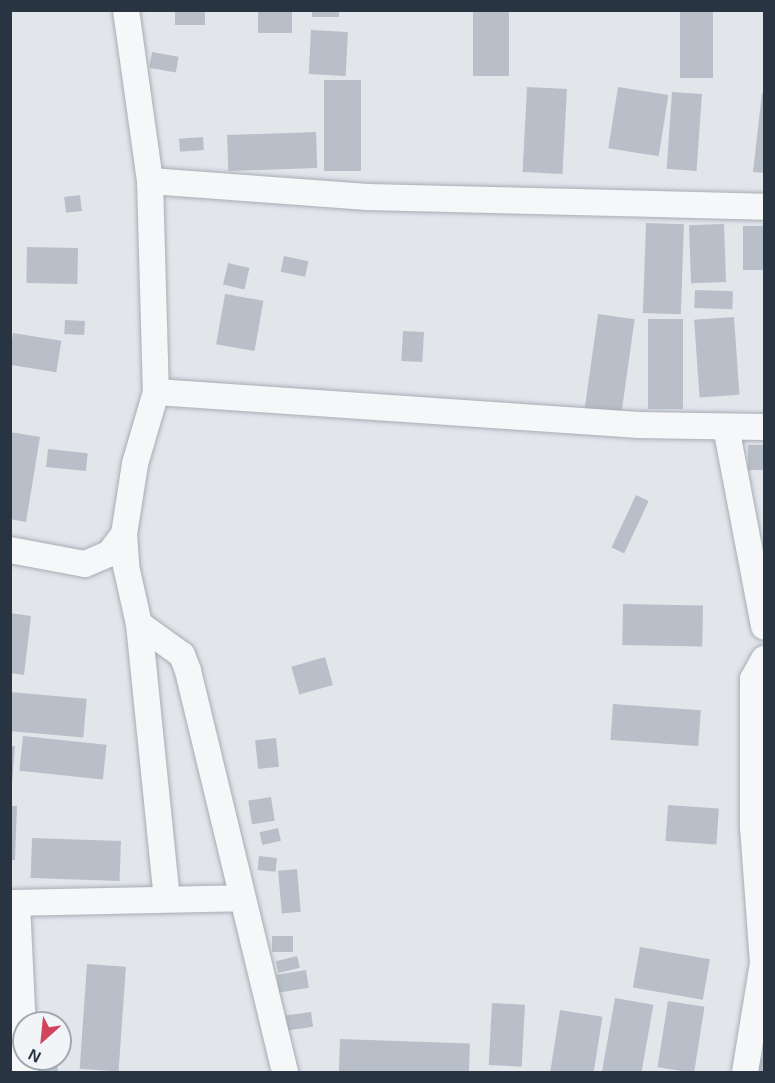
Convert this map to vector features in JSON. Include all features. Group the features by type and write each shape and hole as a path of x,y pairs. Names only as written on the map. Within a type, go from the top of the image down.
{"street":[{"path":"126,10 150,181 156,392 124,534 139,624 167,898"},
{"path":"150,181 367,197 765,207"},
{"path":"156,392 726,427 765,427"},
{"path":"726,427 765,626"},
{"path":"10,550 85,564 109,554 124,534"},
{"path":"139,624 182,655 188,671 240,898 285,1072"},
{"path":"745,1072 763,963 753,827 753,679 765,659"},
{"path":"25,1072 14,903 240,898"}],"building":[{"path":"175,10 205,10 205,25 175,25"},
{"path":"258,10 292,10 292,33 258,33"},
{"path":"312,10 339,10 339,17 312,17"},
{"path":"473,10 509,10 509,76 473,76"},
{"path":"680,10 713,10 713,78 680,78"},
{"path":"311,30 348,32 346,76 309,74"},
{"path":"152,52 179,57 176,72 149,68"},
{"path":"324,80 361,80 361,171 324,171"},
{"path":"527,87 567,89 562,174 523,172"},
{"path":"618,87 668,95 659,156 608,148"},
{"path":"672,92 702,94 697,171 667,169"},
{"path":"762,93 764,93 764,173 753,172"},
{"path":"316,132 317,168 228,171 227,135"},
{"path":"203,137 204,150 180,152 179,139"},
{"path":"80,195 82,211 66,213 64,197"},
{"path":"646,223 684,224 681,314 643,313"},
{"path":"724,224 726,282 691,283 689,225"},
{"path":"743,226 764,226 764,270 743,270"},
{"path":"27,247 78,248 77,284 26,283"},
{"path":"284,256 308,261 305,277 281,272"},
{"path":"228,263 249,268 244,289 223,284"},
{"path":"695,290 733,291 732,309 694,308"},
{"path":"225,294 263,301 255,351 216,344"},
{"path":"598,314 635,319 621,415 585,410"},
{"path":"734,317 739,395 700,398 694,320"},
{"path":"648,319 683,319 683,409 648,409"},
{"path":"65,320 85,321 84,335 64,334"},
{"path":"403,331 424,332 422,362 401,361"},
{"path":"13,333 61,341 56,372 10,365"},
{"path":"10,432 40,437 26,522 10,519"},
{"path":"748,445 764,445 764,470 748,470"},
{"path":"48,449 88,453 86,471 46,467"},
{"path":"636,495 649,501 624,553 611,548"},
{"path":"623,604 703,605 702,646 622,645"},
{"path":"10,613 31,616 24,675 10,673"},
{"path":"325,657 333,685 299,695 291,667"},
{"path":"10,692 87,699 83,738 10,731"},
{"path":"613,704 701,710 698,746 610,740"},
{"path":"23,736 107,745 103,780 19,771"},
{"path":"276,738 279,767 258,769 255,740"},
{"path":"10,746 15,746 12,783 10,783"},
{"path":"271,797 275,821 252,824 248,801"},
{"path":"668,805 719,809 716,844 665,841"},
{"path":"10,806 17,806 15,860 10,860"},
{"path":"278,828 281,841 262,845 259,832"},
{"path":"32,838 121,841 120,881 31,878"},
{"path":"259,856 277,858 275,872 258,870"},
{"path":"297,869 301,912 282,913 278,871"},
{"path":"272,936 293,936 293,952 272,952"},
{"path":"640,947 710,959 703,1000 633,987"},
{"path":"297,956 300,968 279,973 276,961"},
{"path":"87,964 126,967 119,1071 80,1069"},
{"path":"306,970 309,988 279,992 276,975"},
{"path":"615,998 653,1005 642,1072 602,1072"},
{"path":"668,1001 705,1007 694,1072 658,1067"},
{"path":"492,1003 525,1005 522,1067 489,1065"},
{"path":"560,1010 602,1017 594,1072 550,1072"},
{"path":"311,1012 313,1027 287,1030 285,1016"},
{"path":"340,1039 470,1044 469,1072 339,1072"},
{"path":"743,1055 764,1059 764,1072 739,1072"}]}
